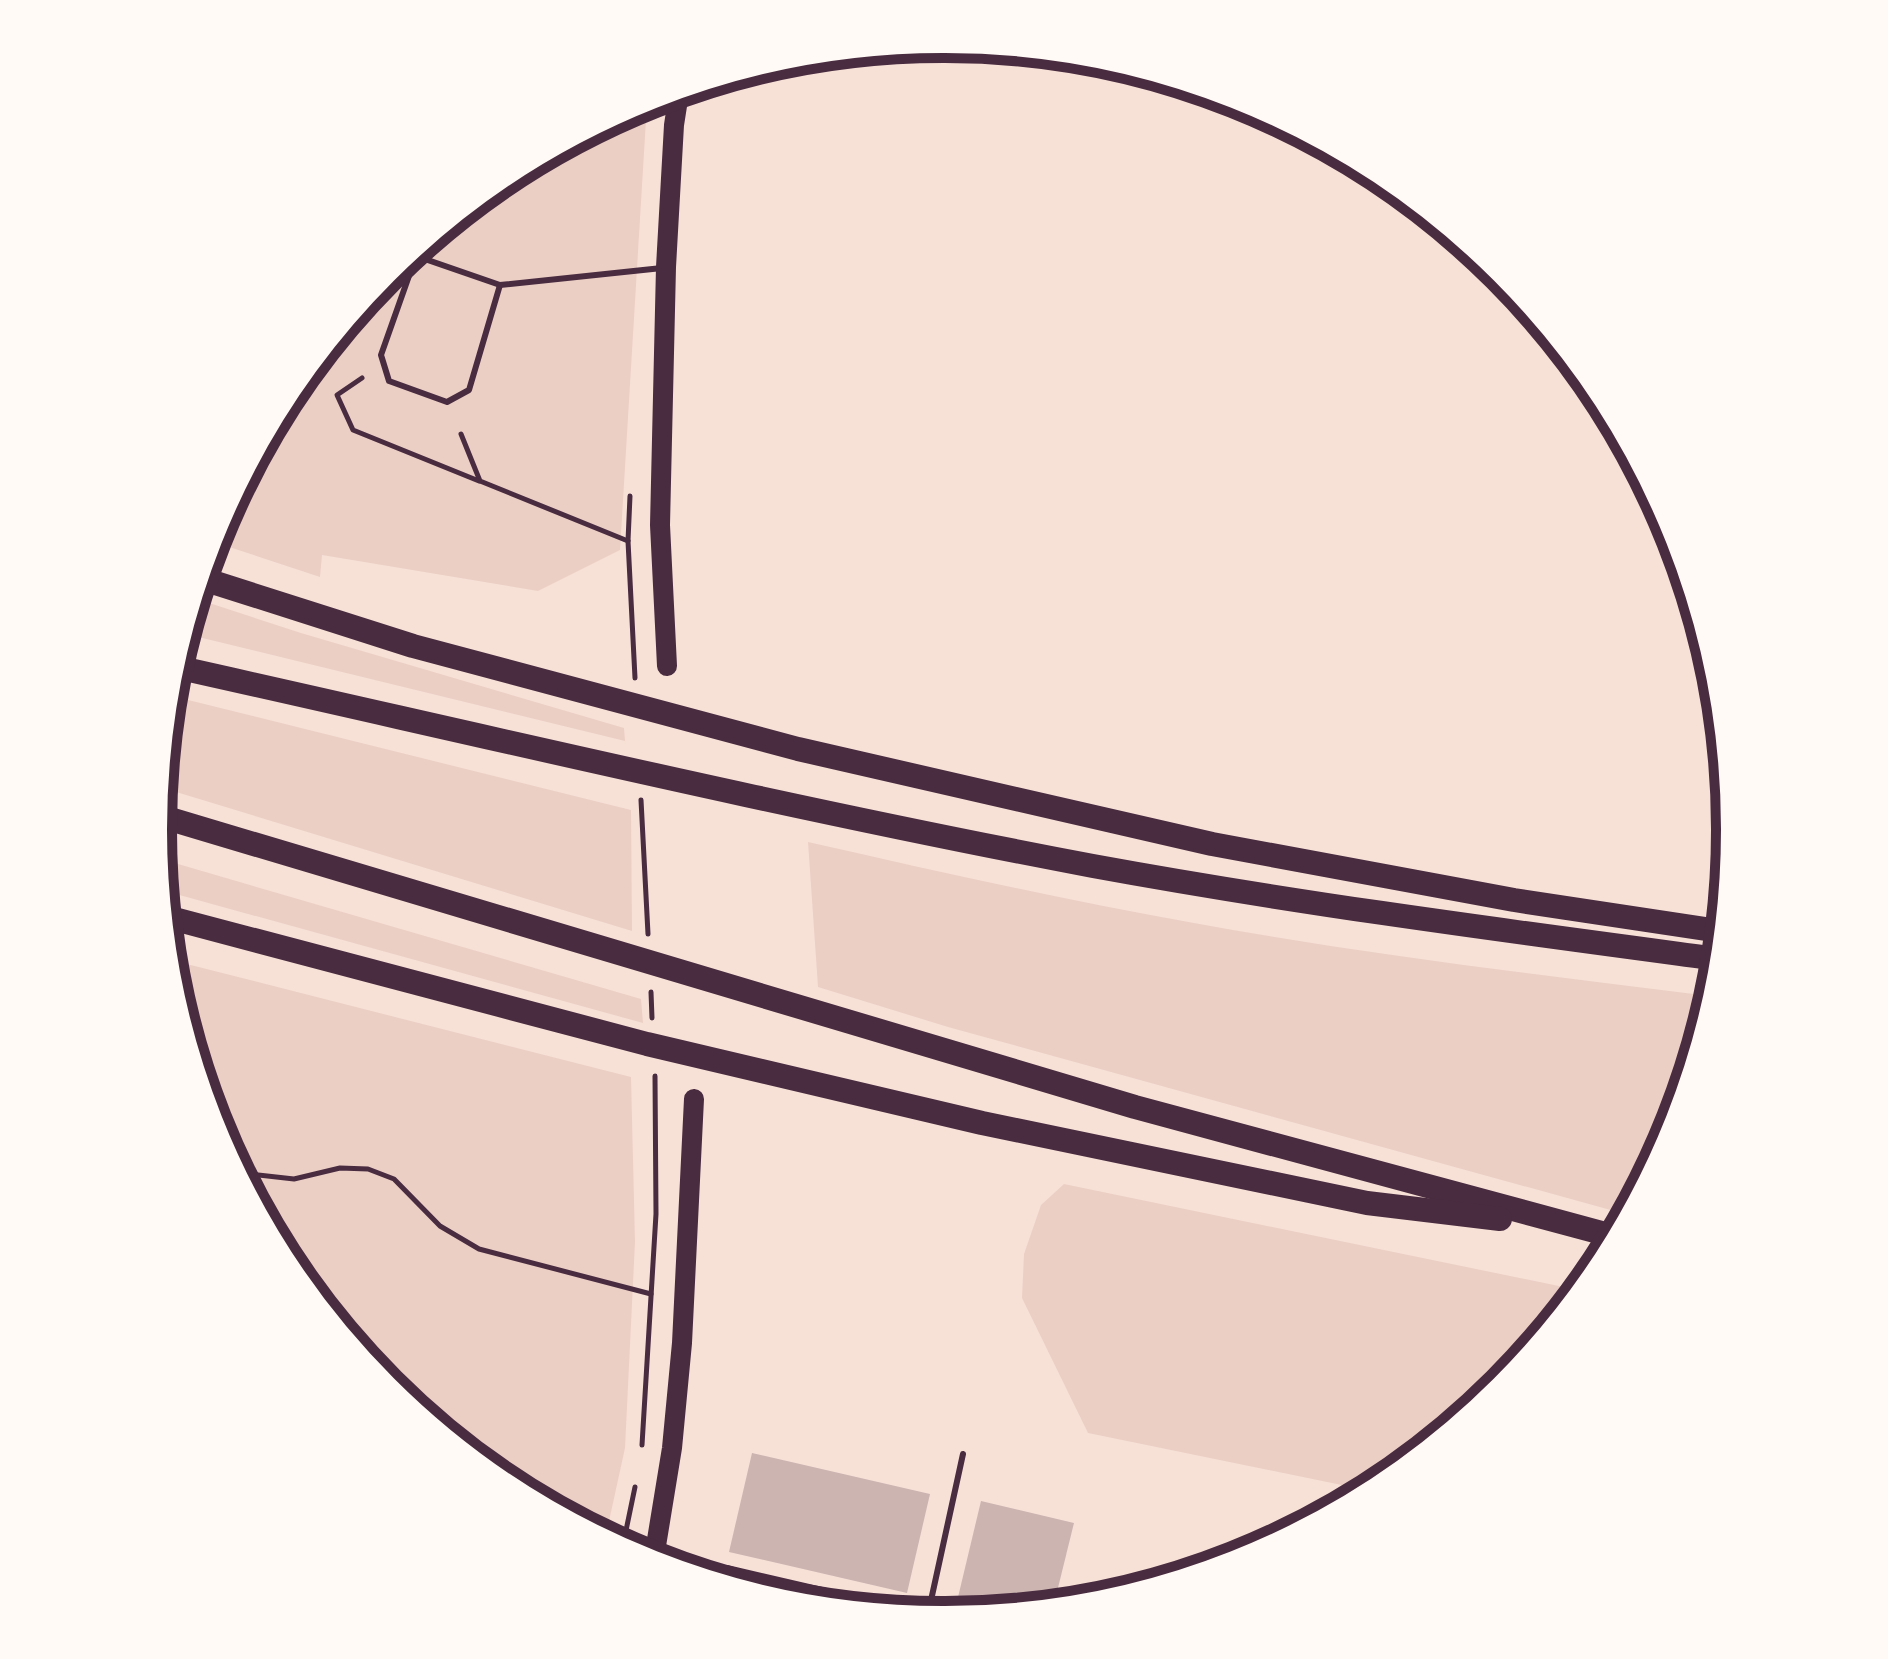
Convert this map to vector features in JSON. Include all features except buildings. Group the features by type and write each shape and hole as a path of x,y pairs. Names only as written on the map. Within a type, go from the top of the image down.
{"highway":[{"path":"213,582 413,646 631,697 798,749 1212,844 1514,900 1709,929"},
{"path":"189,670 801,805 1095,866 1340,908 1705,957"},
{"path":"172,819 645,949 815,1011 1135,1107 1601,1233"},
{"path":"178,920 652,1046 982,1123 1367,1203 1585,1229"}],"main road":[{"path":"667,666 660,525 666,267 677,106"},
{"path":"656,1545 672,1448 682,1343 694,1099"}],"lane":[{"path":"426,258 500,285 666,267"},
{"path":"408,274 381,355 389,381 447,402 469,390 500,285"},
{"path":"931,1600 963,1454"},
{"path":"727,1568 831,1592"}],"path":[{"path":"362,378 337,395 353,430 628,541"},
{"path":"461,434 480,481"},
{"path":"630,494 631,697"},
{"path":"641,798 645,949"},
{"path":"641,1456 656,1214 657,1110 650,985"},
{"path":"254,1174 294,1179 340,1168 368,1169 394,1179 440,1226 479,1249 651,1294"},
{"path":"626,1531 635,1485"}],"shaded area":[{"path":"646,118 620,550 538,591 322,555 320,577 226,546 276,444 332,360 398,284 474,217 558,161"},
{"path":"207,602 624,728 625,741 197,637"},
{"path":"184,699 631,810 632,931 174,791"},
{"path":"808,842 1048,895 1258,934 1697,994 1675,1077 1657,1125 1614,1211 948,1027 818,987"},
{"path":"173,863 641,999 643,1023 175,894"},
{"path":"184,963 631,1077 635,1242 625,1448 609,1524 558,1498 474,1442 435,1410 364,1338 303,1258 252,1171 213,1077"},
{"path":"1064,1184 1564,1287 1524,1338 1453,1410 1414,1442 1348,1486 1088,1433 1022,1298 1024,1254 1041,1205"}]}
